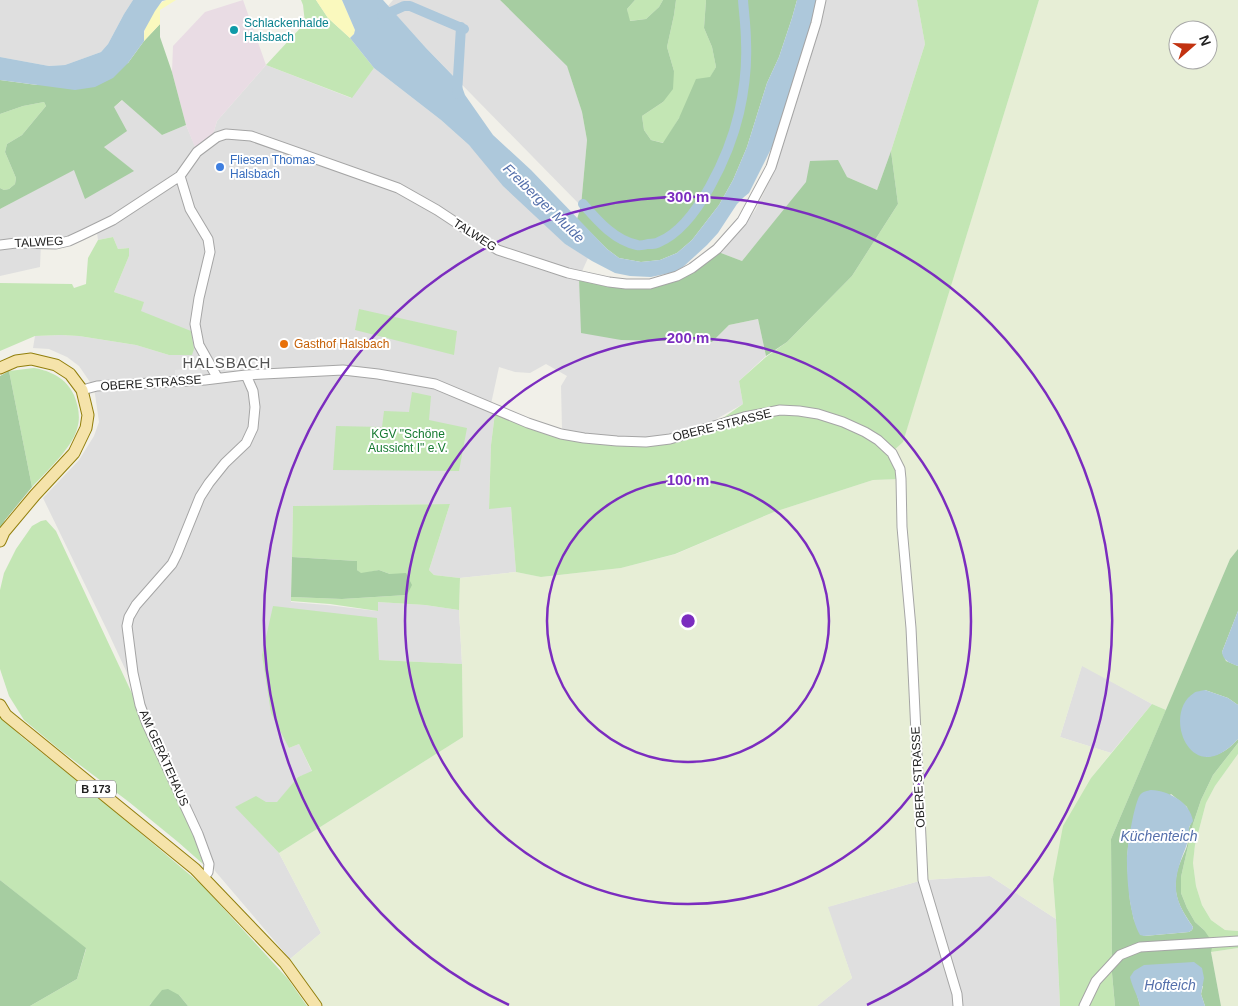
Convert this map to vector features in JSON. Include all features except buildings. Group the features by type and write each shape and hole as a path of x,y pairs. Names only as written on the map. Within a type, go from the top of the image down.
{"main road":[{"path":"0,368 16,361 30,360 56,365 70,374 82,390 88,415 86,428 74,452 35,494 4,532 0,541"},
{"name":"B 173","path":"0,706 6,715 195,869 285,963 316,1006"}],"street":[{"name":"TALWEG","path":"0,246 16,243 56,244 69,241 113,220 180,176 197,152 217,137 226,134 251,136 398,188 438,210 498,250 568,273 626,284 650,284 677,276 692,268 717,249 742,221 771,167 816,23 821,0"},
{"path":"180,176 190,209 208,239 210,252 195,324 199,345 217,377"},
{"name":"OBERE STRASSE","path":"82,390 96,386 343,370 435,384 520,420 561,434 584,438 646,442 670,439 744,417 780,410 799,410 843,422 878,440 889,448 900,469 902,527 911,628 923,880 957,994 958,1006"},
{"name":"AM GERÄTEHAUS","path":"204,878 208,872 209,864 198,834 142,711 133,673 127,626 136,605 172,564 193,512 209,483 225,463 246,444 253,428 255,407 253,391 246,375"},
{"path":"1084,1006 1096,981 1120,956 1140,947 1238,941"}],"shaded area":[{"path":"0,0 133,0 108,44 101,52 65,65 49,66 0,57"},
{"path":"243,0 266,65 217,121 211,141 197,152 186,125 172,72 173,46 205,12"},
{"path":"393,0 500,0 567,65 582,112 587,140 581,206 426,48 388,6"},
{"path":"500,0 635,0 627,9 630,21 646,19 659,7 663,0 676,0 667,47 674,71 673,89 663,102 642,116 644,130 651,140 663,143 679,118 696,79 710,77 716,67 712,47 704,28 706,0 797,0 779,57 767,83 747,147 733,180 719,205 692,240 677,253 660,260 641,262 619,258 607,249 577,219 581,206 587,140 582,112 567,66"},
{"path":"825,0 917,0 925,44 891,151 877,190 847,177 807,182 742,261 721,253 756,209 774,172 810,60"},
{"path":"1039,0 1238,0 1238,549 1230,559 1166,710 1082,666 1060,737 1111,753 1091,778 1053,879 1056,919 990,876 923,880 828,907 852,978 817,1006 323,1006 290,959 321,933 279,853 463,737 459,610 460,578 516,572 542,577 621,568 676,554 774,512 873,480 901,479 892,453 903,441"},
{"path":"160,24 160,37 172,72 186,125 162,135 122,100 114,107 127,131 104,147 134,171 85,199 74,170 0,209 0,188 4,190 9,189 15,184 16,178 5,152 7,144 22,135 46,106 44,102 23,106 0,114 0,80 37,85 128,63 144,41"},
{"path":"266,65 351,98 374,68 441,120 469,145 565,244 588,258 579,278 712,342 729,325 758,319 766,356 739,381 743,404 704,426 652,438 616,439 574,433 562,429 561,386 567,376 546,364 530,373 515,372 499,367 491,404 495,413 491,445 489,508 511,507 516,572 460,578 434,575 429,570 450,504 293,506 291,602 377,611 378,602 425,605 459,610 462,664 379,660 289,748 299,744 312,772 298,777 277,803 266,802 236,807 279,853 321,933 290,959 215,871 205,841 108,632 43,498 79,460 94,436 99,422 92,385 79,366 67,357 49,349 33,348 35,336 79,336 136,345 169,355 140,311 143,302 114,292 129,256 129,248 118,249 113,237 98,240 96,227 67,239 41,242 40,267 0,276 0,209 74,169 133,171 103,146 114,107 123,100 162,135 186,125 197,151 211,141 217,121"},
{"path":"891,151 898,204 852,276 787,342 766,356 758,319 729,325 712,342 621,340 581,333 579,278 626,284 666,279 717,249 721,253 742,261 806,182 810,161 838,160 847,177 877,190"},
{"path":"266,362 266,369 225,371 224,364"},
{"path":"200,367 200,375 175,377 175,370"},
{"path":"9,371 32,487 0,529 0,376"},
{"path":"1238,549 1238,611 1222,652 1226,661 1238,666 1238,705 1228,698 1205,690 1206,757 1224,751 1238,739 1238,743 1213,775 1201,800 1193,824 1181,877 1181,893 1187,908 1195,922 1204,930 1213,943 1211,952 1221,1006 1205,1006 1201,994 1203,986 1136,991 1140,1006 1115,1006 1112,973 1111,839 1230,559","holes":["1171,794 1187,807 1191,823 1187,846 1177,872 1176,894 1184,914 1193,927 1189,932 1144,936 1134,920 1130,901 1127,861 1130,836"]},
{"path":"292,557 357,561 357,570 361,573 379,570 390,574 406,573 412,585 407,595 342,599 291,597"},
{"path":"1082,665 1152,704 1111,753 1060,737"},
{"path":"1238,754 1238,931 1225,930 1211,920 1202,905 1196,886 1193,863 1195,845 1206,803 1215,786"},
{"path":"990,876 1056,919 1060,1006 817,1006 852,978 827,907 923,880"},
{"path":"0,880 86,948 77,979 30,1006 0,1006"},
{"path":"1238,948 1238,1006 1221,1006 1211,952"},
{"path":"168,989 179,995 188,1006 149,1006 162,990"}],"green space":[{"path":"301,0 316,0 328,18 350,38 374,68 352,98 266,65 305,23"},
{"path":"635,0 663,0 659,7 646,19 629,21 627,9"},
{"path":"676,0 706,0 704,28 712,47 716,67 710,78 679,118 664,143 651,140 644,130 642,116 663,102 674,71 667,47"},
{"path":"917,0 1039,0 903,442 892,452 901,479 873,480 774,512 675,554 621,568 541,577 516,572 511,507 489,509 491,445 495,413 579,438 659,441 710,427 743,404 739,381 766,357 787,342 852,276 898,204 891,151 925,44"},
{"path":"44,102 46,106 22,135 7,144 5,152 16,178 15,184 9,189 4,190 0,188 0,114 23,106"},
{"path":"113,237 118,249 129,248 129,256 114,292 144,302 141,311 191,331 194,349 192,355 169,355 136,345 61,335 35,336 0,351 0,283 72,284 74,288 86,284 88,258 98,240"},
{"path":"359,309 457,331 454,355 355,330"},
{"path":"34,368 52,373 67,384 74,395 79,416 77,429 70,444 32,487 9,371"},
{"name":"KGV \"Schöne Aussicht I\" e.V.","path":"412,392 431,396 429,420 467,428 459,471 333,470 336,426 382,427 384,411 409,412"},
{"path":"450,504 429,570 434,575 460,578 459,610 425,605 378,602 378,611 291,601 291,597 342,599 407,595 406,574 390,574 379,570 361,574 357,570 357,561 292,557 293,506"},
{"path":"46,520 56,531 136,702 198,840 199,853 203,864 129,802 24,720 9,696 0,669 0,590 4,573 16,549 32,526"},
{"path":"273,606 377,618 379,660 462,664 463,737 279,853 235,807 256,796 266,802 277,802 298,777 312,771 299,744 289,748 271,713 262,655"},
{"path":"1152,704 1166,710 1111,839 1112,973 1115,1006 1060,1006 1053,879 1063,826 1091,778"},
{"path":"0,716 22,737 106,804 202,885 288,979 307,1006 188,1006 179,995 151,1003 149,1006 30,1006 77,979 86,949 0,880"},
{"path":"1238,743 1238,754 1215,786 1206,803 1195,845 1193,863 1196,886 1202,905 1211,920 1225,930 1238,931 1238,948 1211,952 1204,930 1195,922 1181,893 1181,877 1193,824 1201,800 1213,775"}],"sand":[{"path":"166,0 176,0 160,10 160,24 144,41 145,29 151,16 156,8"},
{"path":"316,0 342,0 355,30 350,38 328,18"}],"water":[{"path":"133,0 166,0 162,1 144,31 144,41 128,63 113,78 95,87 75,90 0,80 0,57 49,66 65,65 101,52 108,44"},
{"name":"Freiberger Mulde","path":"342,0 383,0 461,84 465,95 493,135 531,170 607,249 619,258 641,262 660,260 677,253 692,240 719,205 733,180 747,147 767,83 779,57 797,0 818,0 816,12 775,141 749,193 737,204 718,233 683,267 674,272 651,277 615,273 565,244 503,186 469,145 441,120 374,68 350,38 355,30"},
{"path":"1238,611 1238,666 1225,660 1222,652"},
{"path":"1205,690 1228,698 1238,705 1238,739 1221,753 1207,757 1195,753 1186,743 1181,730 1180,716 1184,703 1195,692"},
{"name":"Küchenteich","path":"1151,790 1171,795 1178,799 1188,808 1193,821 1189,827 1188,839 1179,868 1176,886 1179,902 1193,927 1189,932 1144,936 1140,935 1134,919 1128,880 1127,857 1129,839 1140,795 1145,791"},
{"name":"Hofteich","path":"1194,962 1202,968 1204,978 1201,994 1205,1006 1140,1006 1130,977 1134,971 1144,965"}],"waterway":[{"path":"583,204 614,234 621,239 638,245 658,243 687,221 720,167 735,129 744,87 746,59 743,0"},
{"path":"382,16 404,6 410,6 464,29"},
{"path":"457,94 461,27"}],"place":[{"name":"Schlackenhalde Halsbach","path":"234,30"},
{"name":"Fliesen Thomas Halsbach","path":"220,167"},
{"name":"Gasthof Halsbach","path":"284,344"}],"district":[{"name":"HALSBACH","path":"227,362"}]}
